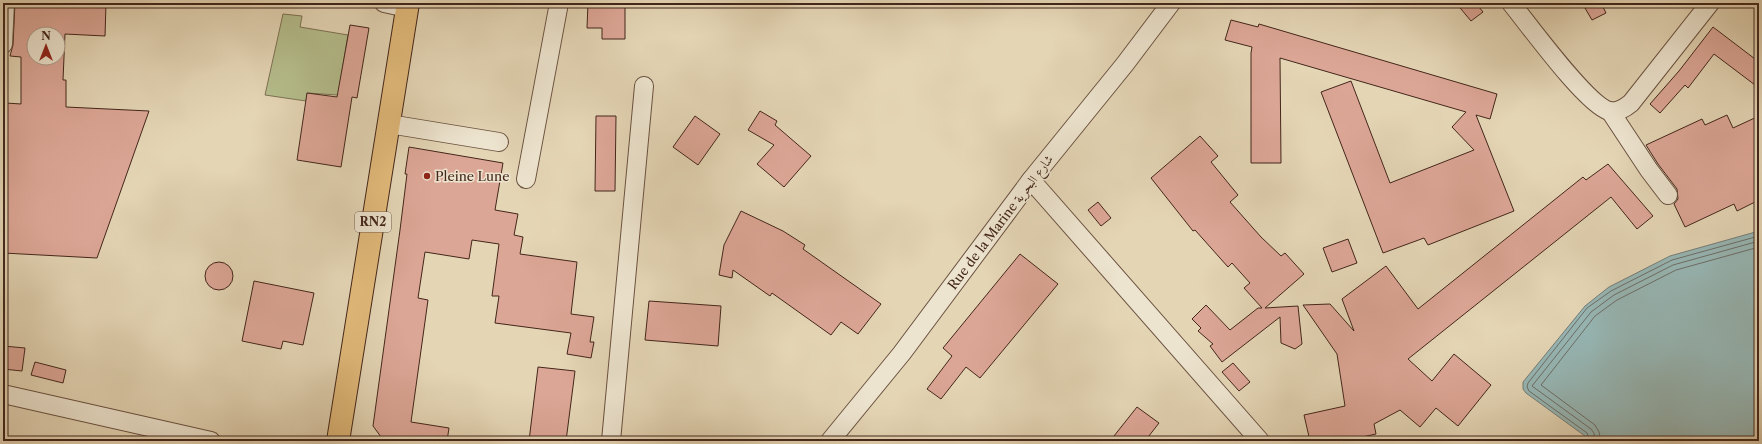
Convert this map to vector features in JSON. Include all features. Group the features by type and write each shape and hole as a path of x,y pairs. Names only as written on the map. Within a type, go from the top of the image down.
{"highway":[{"name":"RN2","path":"338,441 408,5"}],"street":[{"path":"3,44 5,3"},
{"path":"384,3 408,5"},
{"path":"526,178 559,3"},
{"name":"Rue de la Marine شارع البحرية","path":"830,441 902,353 1031,180 1125,64 1171,3"},
{"path":"1511,3 1578,86 1601,107 1610,112 1649,170 1668,195"},
{"path":"1610,112 1621,110 1632,104 1710,3"},
{"path":"611,441 644,86"},
{"path":"389,124 499,142"},
{"path":"1031,180 1260,441"},
{"path":"3,394 211,441"}],"green space":[{"path":"283,14 302,16 300,27 348,35 338,95 307,93 306,101 265,95"}],"water":[{"path":"1759,231 1759,441 1586,441 1585,436 1526,393 1523,389 1523,382 1585,306 1609,287 1670,256"}],"building":[{"path":"15,3 106,3 105,36 66,34 66,26 26,26 26,66 64,66 63,80 66,80 66,107 149,111 97,258 3,253 3,148 6,103 21,104 21,57 10,56 13,45"},
{"path":"588,3 625,3 625,39 602,39 602,28 587,28"},
{"path":"1456,3 1476,3 1483,12 1471,21"},
{"path":"1582,3 1601,3 1606,13 1592,20"},
{"path":"1231,20 1258,27 1259,24 1497,94 1490,119 1476,115 1514,211 1428,245 1424,238 1383,253 1321,92 1351,81 1390,183 1474,150 1452,127 1466,112 1280,58 1281,163 1251,163 1252,47 1225,40"},
{"path":"350,25 369,28 357,98 352,97 341,167 297,160 307,93 337,97"},
{"path":"1713,27 1759,62 1759,88 1714,54 1688,88 1685,85 1660,113 1650,104 1679,71"},
{"path":"760,111 777,121 775,125 811,156 784,187 757,164 774,145 748,130"},
{"path":"1727,115 1733,128 1759,116 1759,200 1737,211 1734,204 1685,227 1674,204 1678,199 1677,189 1646,145 1702,119 1705,125"},
{"path":"596,116 616,116 615,191 595,191"},
{"path":"695,116 720,134 698,165 673,147"},
{"path":"1200,136 1218,156 1211,162 1238,195 1230,202 1261,237 1281,256 1285,253 1304,274 1265,308 1298,306 1302,344 1295,349 1281,343 1280,317 1222,362 1210,346 1213,344 1198,331 1201,328 1192,319 1206,305 1230,330 1258,308 1262,308 1244,288 1250,283 1232,263 1228,267 1195,230 1193,231 1151,178"},
{"path":"409,147 503,163 495,210 518,214 514,235 523,237 520,254 577,262 571,314 594,317 590,342 594,342 591,358 567,354 571,333 495,323 499,296 492,296 499,244 472,240 469,259 425,252 418,298 428,300 411,422 449,428 447,441 384,441 373,426 400,230"},
{"path":"1608,164 1653,216 1637,229 1611,197 1408,359 1432,381 1454,354 1491,385 1458,426 1436,408 1420,427 1400,410 1374,424 1376,434 1344,441 1310,441 1304,415 1345,406 1337,354 1303,305 1330,304 1354,331 1342,299 1386,266 1418,309 1583,177 1586,180"},
{"path":"1098,202 1111,218 1101,226 1088,210"},
{"path":"741,211 783,231 805,245 803,249 881,304 858,334 841,322 831,335 772,293 770,296 733,270 732,278 719,275 724,245"},
{"path":"1348,239 1357,263 1332,272 1323,248"},
{"path":"1020,254 1058,284 980,378 966,367 941,399 927,389 952,356 943,348"},
{"path":"219,262 225,263 229,266 232,270 232,282 229,286 225,289 219,290 213,289 209,286 206,282 205,276 206,270 209,266 213,263"},
{"path":"254,281 314,293 303,345 283,341 281,349 242,341"},
{"path":"649,301 721,306 718,346 645,340"},
{"path":"3,346 25,348 22,371 3,369"},
{"path":"35,362 66,370 63,383 31,375"},
{"path":"1233,363 1250,382 1239,391 1222,372"},
{"path":"538,367 575,371 566,441 529,441"},
{"path":"1137,407 1159,423 1145,441 1110,441"}],"place":[{"name":"Pleine Lune","path":"427,176"}]}
